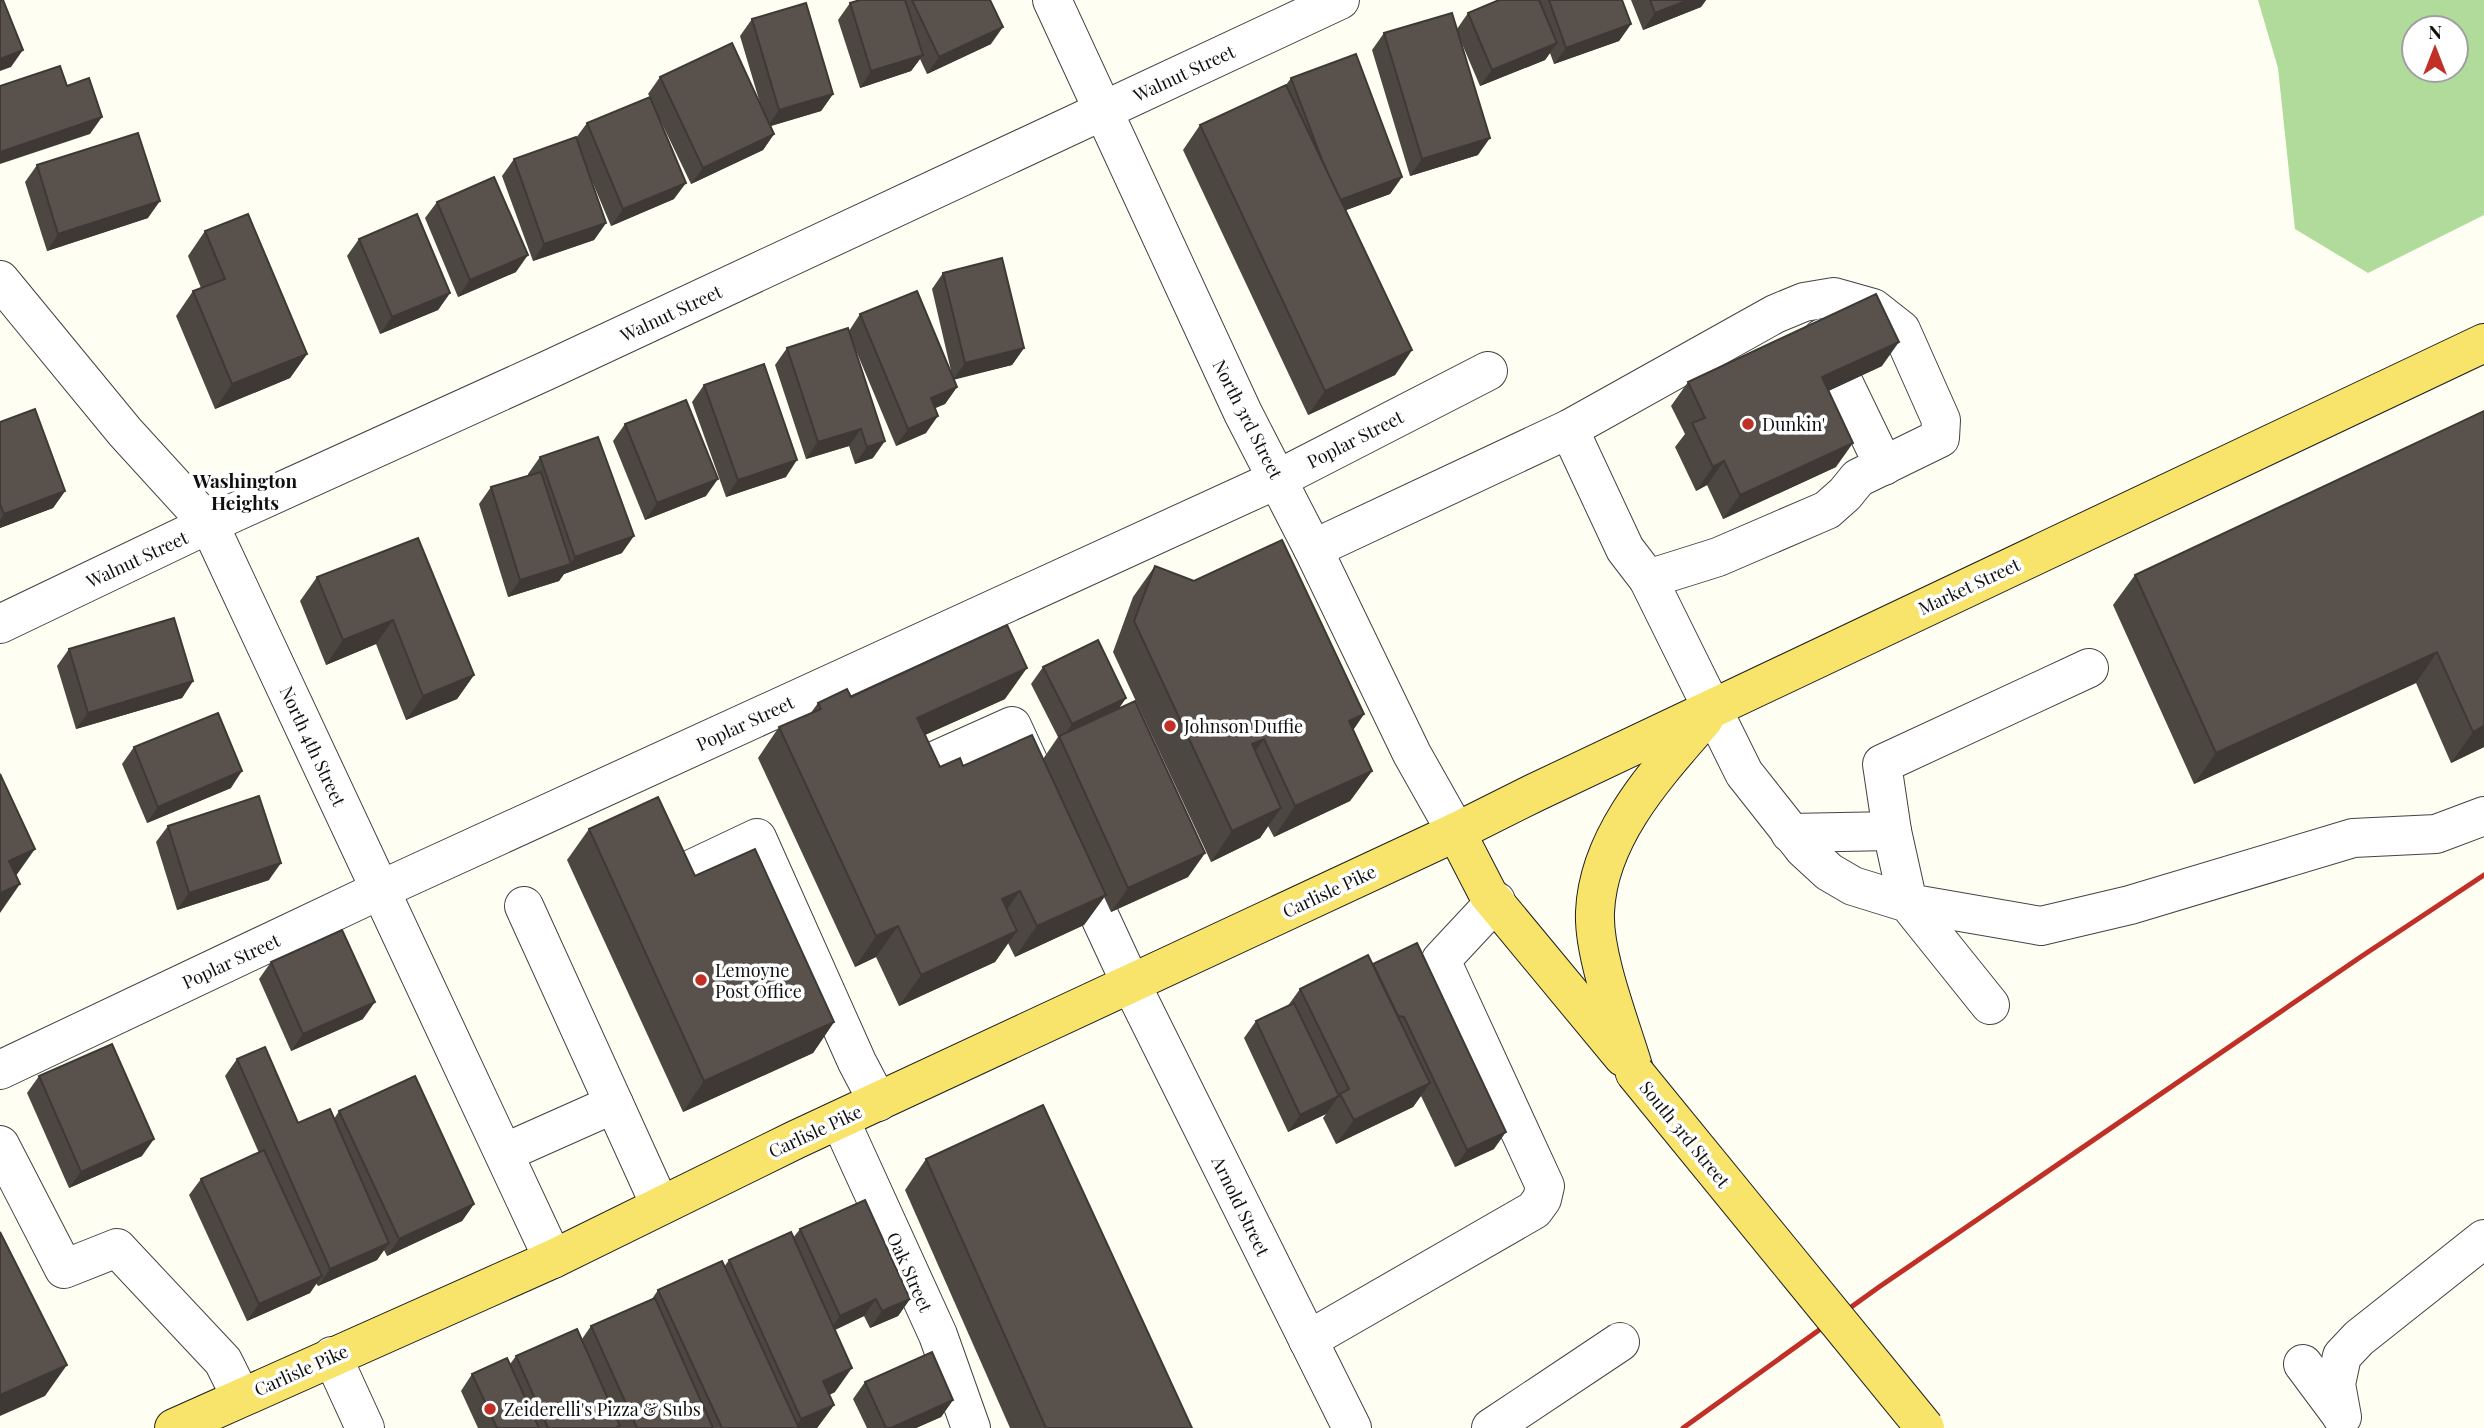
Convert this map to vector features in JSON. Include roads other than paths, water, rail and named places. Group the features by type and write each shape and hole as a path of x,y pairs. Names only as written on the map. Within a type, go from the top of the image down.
{"main road":[{"name":"Market Street","path":"1456,832 2484,343"},
{"path":"1636,1073 1602,962 1595,914 1600,876 1625,820 1664,765 1712,709"},
{"name":"South 3rd Street","path":"1456,832 1488,894 1925,1428"},
{"name":"Carlisle Pike","path":"174,1428 553,1259 839,1120 1456,832"}],"street":[{"name":"North 3rd Street","path":"1052,0 1243,413 1314,549 1412,754 1456,832"},
{"name":"Walnut Street","path":"0,624 209,524 548,370 1340,0"},
{"name":"North 4th Street","path":"0,280 125,432 209,524 553,1259"},
{"path":"1314,549 1569,429 1775,314 1804,302 1834,297 1873,309 1900,330 1941,420 1940,438 1858,478 1846,494 1827,510 1718,557 1648,579"},
{"path":"1804,302 1884,466"},
{"name":"Poplar Street","path":"0,1070 380,890 1278,479 1488,371"},
{"path":"1569,429 1625,549 1648,579 1744,773 1790,833 1829,872 1853,886 1908,903 2041,926 2130,905 2353,838 2436,834 2484,816"},
{"path":"1990,1005 1908,903 1892,831 1882,764 2090,668"},
{"name":"Arnold Street","path":"926,765 1012,726 1131,984 1352,1428"},
{"path":"1790,833 1892,831"},
{"path":"683,873 757,838 857,1062 878,1102"},
{"path":"1308,1340 1525,1216 1534,1210 1542,1199 1545,1186 1441,960 1496,901"},
{"path":"524,906 660,1205"},
{"path":"504,1153 614,1104"},
{"name":"Oak Street","path":"839,1120 938,1335 971,1428"},
{"path":"0,1145 64,1269 117,1248 223,1361 241,1397"},
{"path":"2347,1423 2336,1384 2342,1356 2359,1338 2484,1239"},
{"path":"1491,1428 1620,1342"},
{"path":"332,1356 365,1428"},
{"path":"2303,1364 2347,1423"}],"railway":[{"path":"1683,1428 1879,1287 2484,875"}],"place":[{"name":"Dunkin'","path":"1748,424"},
{"name":"Johnson Duffie","path":"1170,726"},
{"name":"Lemoyne Post Office","path":"701,980"},
{"name":"Zeiderelli's Pizza & Subs","path":"490,1409"}],"district":[{"name":"Washington Heights","path":"245,491"}]}
